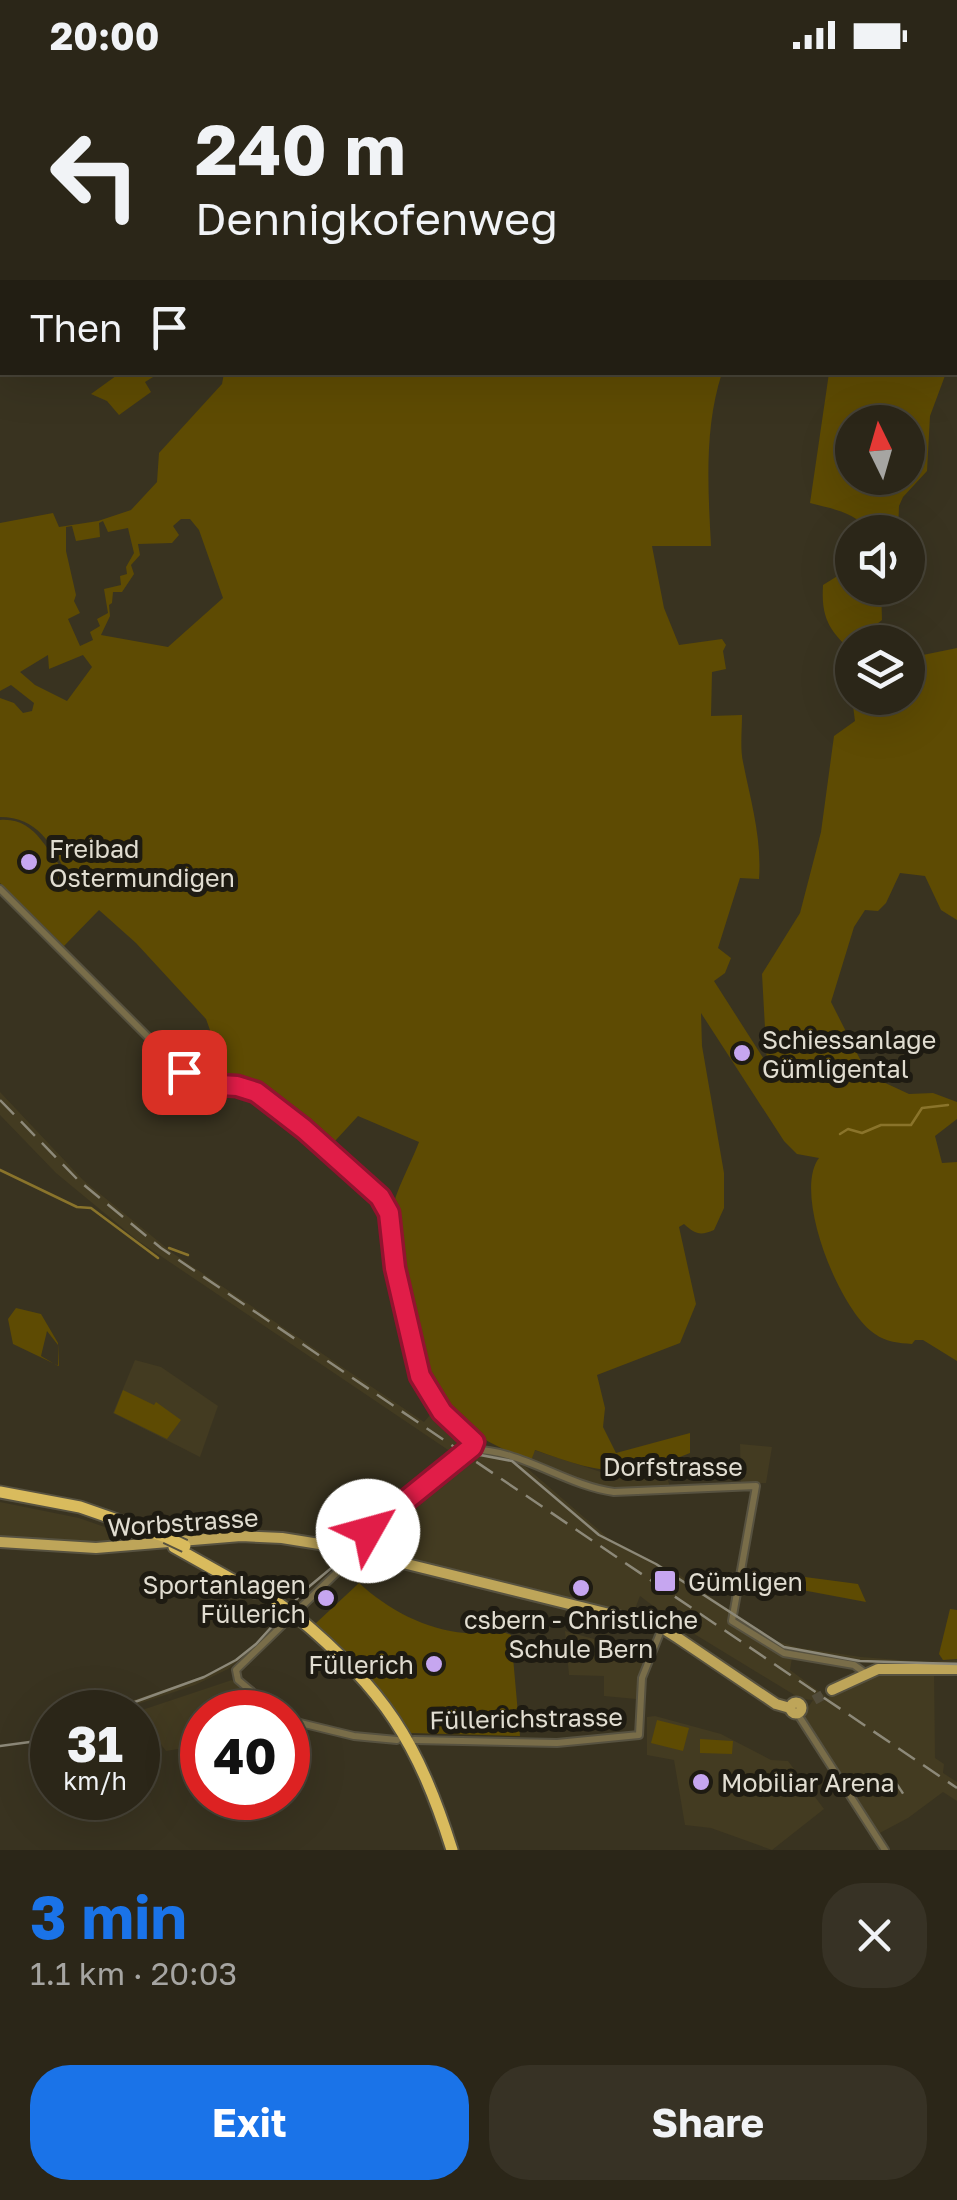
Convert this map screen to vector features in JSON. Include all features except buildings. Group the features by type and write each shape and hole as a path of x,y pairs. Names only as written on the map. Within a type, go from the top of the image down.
{"highway":[{"path":"0,1494 86,1509 170,1542 256,1590 295,1618 348,1670 397,1730 422,1776 449,1850"}],"main road":[{"name":"Worbstrasse","path":"0,1542 88,1548 253,1536 358,1552 661,1630 776,1704 796,1709"},
{"path":"796,1709 859,1676 884,1668 957,1669"}],"street":[{"path":"0,888 184,1072 203,1084 237,1086 256,1092 380,1197 389,1213 393,1260 418,1371 426,1391 442,1412 473,1439 468,1450 374,1528 343,1534 338,1548"},
{"name":"Dorfstrasse","path":"468,1450 510,1454 604,1490 756,1486 732,1621 784,1653 846,1664 859,1676"},
{"path":"250,1690 238,1680 236,1671 358,1552"},
{"name":"Füllerichstrasse","path":"414,1740 557,1743 638,1736 641,1681 661,1630"},
{"path":"796,1709 886,1850"},
{"name":"Füllerichstrasse","path":"310,1726 397,1740"}],"shaded area":[{"path":"117,375 153,377 145,382 151,392 119,415 107,401 91,394"},
{"path":"224,375 721,375 710,437 711,546 652,546 664,608 679,645 722,639 726,645 726,669 712,672 711,716 742,715 742,757 757,835 759,879 740,878 718,948 731,958 725,973 714,981 767,1064 762,974 800,913 821,832 834,736 855,721 854,715 925,715 925,655 957,648 957,920 941,910 925,876 900,873 886,903 878,911 865,910 854,927 831,1002 868,1075 909,1094 933,1093 957,1102 957,1119 935,1136 942,1163 957,1162 957,1361 923,1340 912,1344 884,1339 861,1322 835,1278 816,1223 812,1175 819,1158 797,1154 784,1141 701,1013 702,1046 724,1173 724,1208 714,1230 701,1233 684,1224 679,1227 696,1304 680,1343 597,1375 605,1408 603,1427 616,1453 690,1433 690,1453 629,1470 595,1468 535,1450 531,1461 497,1446 449,1414 422,1374 413,1348 390,1230 396,1196 419,1142 358,1116 335,1141 269,1096 223,1082 224,1069 206,1019 136,943 99,910 64,946 0,883 0,820 23,824 32,830 67,874 49,843 34,827 0,817 0,698 14,703 23,713 32,711 34,703 11,685 0,691 0,523 53,513 59,527 98,521 131,510 157,482 159,453 222,384","holes":["181,519 190,519 199,530 223,598 168,647 101,635 110,616 113,592 122,592 134,574 131,565 140,555 138,544 172,543 179,535 173,526","103,521 108,532 128,528 134,553 126,567 127,574 120,576 121,585 104,589 108,613 97,619 100,626 90,632 93,640 80,646 68,619 80,613 74,601 66,527 72,526 76,541 100,537 99,523","48,655 49,669 83,655 92,667 67,701 35,685 20,672"]},
{"path":"829,375 945,375 930,416 925,473 925,405 835,405 835,495 905,495 899,515 848,515 810,503"},
{"path":"835,578 835,605 882,605 882,620 876,625 835,625 835,634 825,615 823,585"},
{"path":"0,1092 83,1180 174,1254 424,1422 435,1409 469,1439 464,1449 472,1455 497,1454 520,1462 608,1538 678,1574 772,1640 861,1657 957,1660 957,1665 897,1665 800,1654 777,1646 776,1652 792,1658 790,1670 828,1698 865,1673 934,1668 935,1758 944,1764 943,1773 957,1782 957,1801 943,1792 876,1835 805,1720 813,1700 801,1699 673,1621 640,1596 633,1614 353,1548 460,1458 137,1240 56,1173 0,1115","holes":["464,1462 466,1465 456,1474 371,1540 413,1501"]},
{"path":"16,1308 41,1314 58,1343 59,1366 58,1345 47,1331 41,1356 54,1363 13,1344 8,1319"},
{"path":"135,1360 161,1367 218,1406 200,1457 113,1413"},
{"path":"123,1390 154,1405 156,1402 181,1420 167,1439 114,1413"},
{"path":"740,1444 772,1447 766,1483 741,1484"},
{"path":"534,1450 601,1472 663,1465 671,1490 604,1490 531,1461"},
{"path":"0,1502 79,1518 139,1539 67,1544 0,1539"},
{"path":"805,1577 858,1584 866,1602 802,1590"},
{"name":"Füllerich","path":"359,1583 422,1623 450,1631 491,1630 511,1635 520,1736 411,1733 368,1677 315,1624"},
{"path":"950,1609 957,1610 957,1659 943,1660 939,1654"},
{"path":"279,1616 283,1619 228,1669 160,1697 160,1691 229,1664 256,1643"},
{"path":"565,1631 645,1653 636,1699 604,1696 604,1676 569,1675"},
{"path":"232,1680 243,1690 202,1690"},
{"path":"180,1697 180,1749 166,1751 160,1743 160,1704"},
{"path":"647,1717 721,1734 771,1760 788,1761 824,1809 772,1850 711,1828 685,1825 674,1760 647,1755"},
{"path":"657,1720 689,1728 683,1751 651,1743"},
{"path":"700,1739 733,1741 732,1754 700,1753"}],"waterway":[{"path":"840,1134 848,1129 862,1133 881,1125 911,1125 922,1108 948,1105"},
{"path":"0,1170 77,1207 91,1208 158,1258"},
{"path":"169,1248 188,1255"}],"tunnel":[{"path":"814,1700 823,1695"}],"tram line":[{"path":"160,1693 236,1660 256,1644 305,1590 444,1474 480,1455 512,1461 599,1535 656,1564 784,1647 860,1661 957,1664"},
{"path":"0,1746 30,1742"}],"railway":[{"path":"0,1100 79,1181 161,1248 957,1788"},
{"path":"892,1777 904,1795"}],"place":[{"name":"Freibad Ostermundigen","path":"29,862"},
{"name":"Schiessanlage Gümligental","path":"742,1053"},
{"name":"Gümligen","path":"665,1581"},
{"name":"csbern - Christliche Schule Bern","path":"581,1588"},
{"name":"Sportanlagen Füllerich","path":"326,1598"},
{"name":"Füllerich","path":"434,1664"},
{"name":"Mobiliar Arena","path":"701,1782"}],"route":[{"path":"184,1072 203,1084 237,1086 256,1092 316,1139 374,1191 387,1208 395,1268 418,1371 437,1406 474,1442 368,1531"}]}
